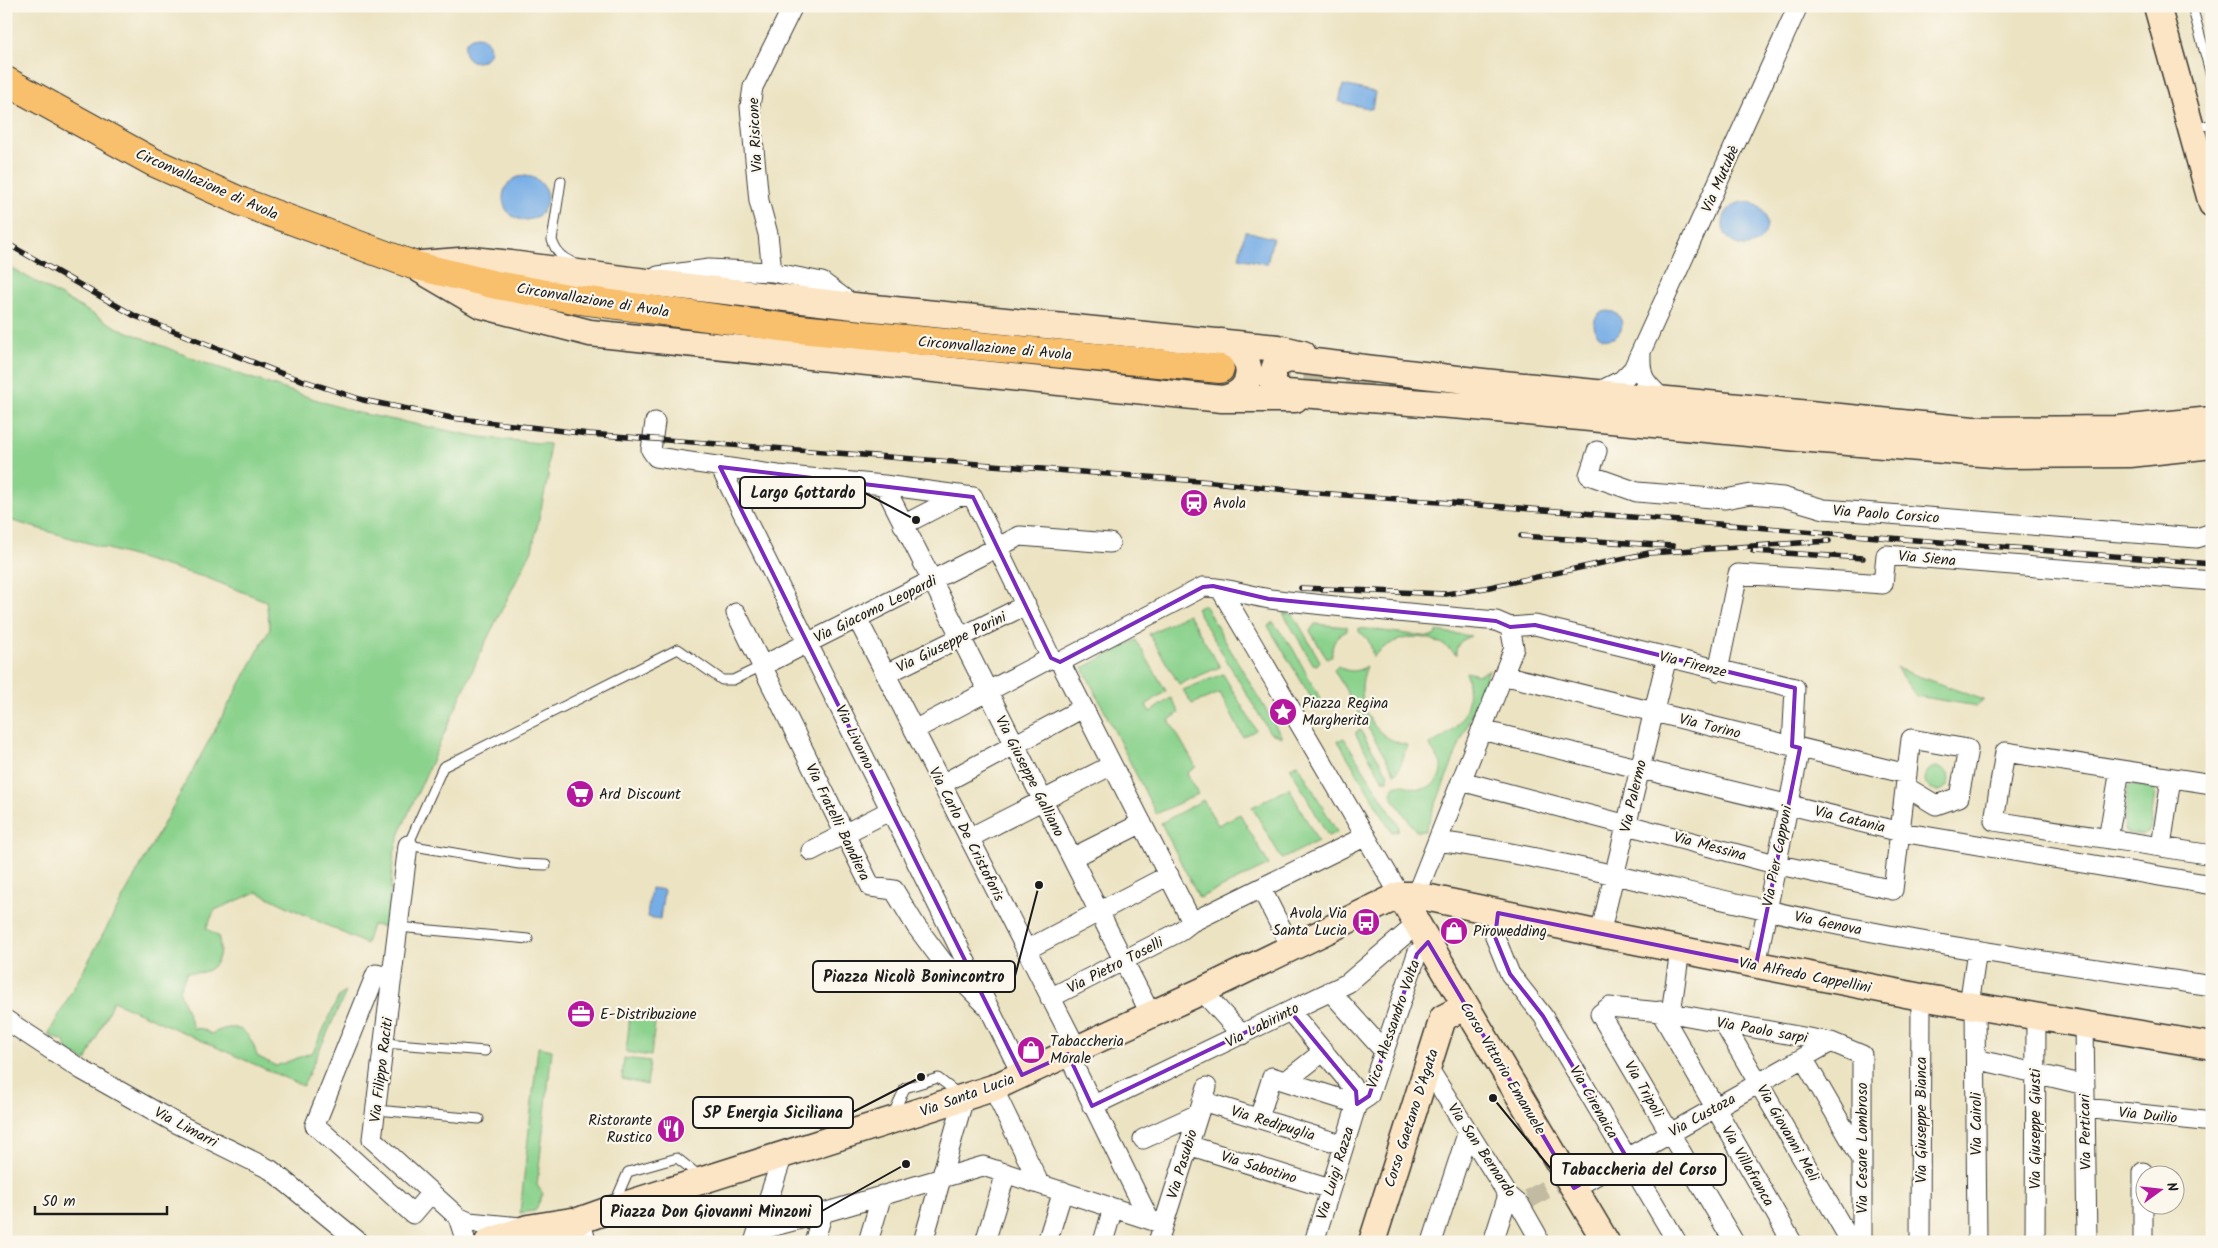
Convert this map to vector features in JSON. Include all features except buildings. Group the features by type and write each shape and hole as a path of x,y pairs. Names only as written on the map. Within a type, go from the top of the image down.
{"main road":[{"name":"Circonvallazione di Avola","path":"6,80 153,162 242,202 413,265 496,285 572,300 779,327 1220,369"}],"street":[{"name":"Via Risicone","path":"772,272 768,234 759,201 750,107 753,87 793,6"},
{"name":"Via Mutubè","path":"1596,393 1622,380 1633,369 1798,6"},
{"path":"2158,6 2202,127 2212,204"},
{"path":"413,265 472,260 645,276 854,306 1278,348 1360,368"},
{"path":"413,265 481,305 590,333 1222,399 1356,398"},
{"path":"645,276 709,270 772,272 822,282 854,306"},
{"path":"1221,342 1232,344 1245,357 1248,375 1246,384 1240,392 1232,397 1222,399"},
{"path":"1641,352 1640,370 1646,383 1665,401"},
{"path":"2212,420 2118,429 1973,430 1665,401 1289,359 1276,364 1271,372 1275,388 1286,393 1465,406 1799,438 2006,455 2130,454 2212,445"},
{"path":"655,422 651,450 656,457 778,475 973,497 993,550 1186,927"},
{"name":"Via Paolo Corsico","path":"1597,451 1589,475 1637,492 1725,499 1751,494 1782,497 1824,509 2197,538 2212,533"},
{"name":"Via Livorno","path":"720,467 989,1008"},
{"name":"Via Giuseppe Galliano","path":"878,485 906,530 1151,1015"},
{"path":"906,530 961,496"},
{"name":"Via Giacomo Leopardi","path":"762,666 1020,536 1110,543"},
{"name":"Via Siena","path":"1718,671 1738,574 1883,584 1886,555 2212,582"},
{"path":"914,730 1203,587 1213,586 1221,590 1269,599 1496,621 1510,627 1514,648 1508,677 1443,841 1408,895 1366,836 1221,590"},
{"name":"Via Giuseppe Parini","path":"886,674 1022,608"},
{"name":"Via Fratelli Bandiera","path":"736,613 870,887 894,890 916,926 943,962 989,1008 1022,1075"},
{"name":"Via Carlo De Cristoforis","path":"857,618 1050,998 1092,1106 1157,1228"},
{"name":"Via Firenze","path":"1510,627 1535,625 1718,671 1795,688 1796,747"},
{"name":"Via Palermo","path":"1600,934 1666,657"},
{"name":"Via Torino","path":"1508,677 1796,747 1906,781 1900,832"},
{"path":"942,784 1076,712"},
{"name":"Via Catania","path":"1487,732 1900,832 2212,885"},
{"name":"Via Pier Capponi","path":"1756,965 1788,804 1796,747"},
{"path":"2212,784 2005,752 1994,821 2212,855"},
{"path":"969,838 1105,768"},
{"path":"2108,839 2120,770"},
{"path":"2161,847 2170,778"},
{"name":"Via Messina","path":"1466,782 1627,823 1775,864 1893,890 1900,832"},
{"path":"811,851 891,810"},
{"path":"1072,858 1134,827"},
{"name":"Via Pietro Toselli","path":"1050,998 1186,927 1264,894 1366,836"},
{"name":"Via Genova","path":"1443,841 1614,874 1887,936 2212,986"},
{"name":"Via Filippo Raciti","path":"408,845 372,1139 458,1217 469,1222 537,1235"},
{"path":"1026,950 1161,879"},
{"path":"1264,894 1291,947"},
{"name":"Via Alfredo Cappellini","path":"1408,895 1921,997 2212,1046"},
{"name":"Corso Vittorio Emanuele","path":"1408,895 1423,933 1565,1182 1606,1242"},
{"name":"Via Santa Lucia","path":"488,1242 584,1231 612,1209 993,1088 1202,991 1291,947 1408,895"},
{"name":"Via Cirenaica","path":"1498,913 1495,937 1510,974 1544,1016 1677,1242"},
{"name":"Via Labirinto","path":"1092,1106 1348,983 1423,933"},
{"name":"Vico Alessandro Volta","path":"1357,1104 1369,1096 1423,933"},
{"path":"1666,1012 1680,950"},
{"name":"Via Cairoli","path":"1977,950 1972,1006 1976,1058 1977,1242"},
{"path":"392,978 376,974 315,1125 413,1214 431,1193"},
{"path":"1202,991 1242,1035"},
{"path":"1330,991 1384,1050"},
{"name":"Via Giuseppe Bianca","path":"1920,1242 1921,997"},
{"name":"Corso Gaetano D'Agata","path":"1372,1242 1443,1018 1466,1006"},
{"name":"Via Paolo sarpi","path":"1600,1014 1609,1007 1666,1012 1831,1042 1862,1055"},
{"path":"1259,1118 1272,1077 1357,1104 1356,1091 1290,1011"},
{"name":"Via Villafranca","path":"1666,1012 1715,1108 1792,1242"},
{"name":"Via Tripoli","path":"1600,1014 1734,1242"},
{"name":"Via Giuseppe Giusti","path":"2036,1016 2036,1242"},
{"name":"Via Limarri","path":"6,1020 82,1070 174,1122 271,1170 359,1242"},
{"name":"Via Perticari","path":"2084,1023 2087,1242"},
{"name":"Via Giovanni Meli","path":"1724,1024 1851,1242"},
{"name":"Via Custoza","path":"1565,1182 1627,1158 1831,1042"},
{"path":"1286,1081 1324,1051"},
{"name":"Via Cesare Lombroso","path":"1862,1055 1862,1242"},
{"path":"1804,1058 1862,1159"},
{"path":"1976,1058 2084,1085"},
{"name":"Via San Bernardo","path":"1427,1066 1468,1131 1519,1200 1537,1235"},
{"path":"993,1088 1039,1183"},
{"path":"923,1242 964,1098"},
{"path":"1143,1139 1202,1100"},
{"name":"Via Redipuglia","path":"1202,1100 1344,1145"},
{"name":"Via Pasubio","path":"1157,1228 1188,1145 1202,1100"},
{"name":"Via Luigi Razza","path":"1314,1242 1357,1104"},
{"name":"Via Duilio","path":"2085,1108 2212,1122"},
{"path":"1432,1242 1468,1131"},
{"name":"Via Sabotino","path":"1188,1145 1330,1189"},
{"path":"783,1155 757,1236 819,1226 881,1200 941,1182 983,1166 1113,1208 1157,1228"},
{"path":"985,1242 1002,1171"},
{"path":"1047,1242 1063,1191"},
{"path":"868,1242 881,1200"},
{"path":"1493,1242 1519,1200"},
{"path":"1102,1242 1113,1208"},
{"path":"2143,1216 2143,1242"},
{"path":"458,1217 466,1242"}],"lane":[{"path":"2192,6 2212,79"},
{"path":"561,180 552,240 556,250 562,257 580,263"},
{"path":"546,865 519,864 408,845 443,767 678,649 722,680 733,680 762,666"},
{"path":"398,927 528,939"},
{"path":"384,1043 485,1051"},
{"path":"376,1110 479,1119"}],"highlighted area":[{"path":"720,467 973,497 1051,658 1060,662 1203,587 1213,586 1269,599 1496,621 1510,627 1535,625 1795,688 1792,746 1800,748 1756,965 1498,913 1495,937 1510,974 1543,1016 1627,1158 1574,1188 1428,942 1417,954 1369,1096 1357,1104 1356,1091 1290,1011 1092,1106 1068,1054 1022,1075"}],"green space":[{"path":"6,265 116,327 202,362 354,412 480,437 549,444 548,477 532,550 483,647 401,830 394,854 387,927 372,925 366,944 257,892 215,910 206,928 218,936 220,952 218,959 215,965 204,972 187,972 179,990 193,1028 203,1029 211,1034 228,1028 241,1030 251,1039 257,1056 276,1066 313,1052 339,996 346,992 303,1086 113,1001 86,1061 67,1050 64,1041 48,1035 270,629 266,601 207,578 6,519"},
{"path":"1204,605 1282,737 1270,733 1196,609"},
{"path":"1283,613 1293,614 1320,661 1317,665 1313,664"},
{"path":"1188,614 1220,667 1179,684 1149,634"},
{"path":"1273,622 1292,647 1323,704 1318,709 1268,626"},
{"path":"1315,624 1347,627 1347,631 1335,640 1332,647 1332,656 1327,659 1310,631"},
{"path":"1359,628 1431,637 1437,631 1471,636 1460,643 1456,655 1436,641 1414,637 1393,643 1373,657 1372,649 1366,637 1359,632"},
{"path":"1136,640 1166,691 1146,705 1150,712 1171,698 1179,713 1169,720 1196,767 1187,773 1198,794 1156,814 1083,668"},
{"path":"1338,666 1352,671 1360,670 1367,666 1363,678 1362,691 1363,703 1368,715 1383,734 1394,741 1407,745 1400,767 1395,774 1334,670"},
{"path":"1896,668 1984,700 1977,706 1916,696"},
{"path":"1489,670 1425,831 1416,831 1394,800 1391,794 1393,787 1404,785 1420,789 1429,787 1436,782 1440,774 1441,765 1430,744 1451,731 1463,716 1468,696 1466,672 1478,675"},
{"path":"1223,674 1256,730 1243,737 1220,693 1192,704 1183,690"},
{"path":"1360,730 1388,774 1388,780 1383,780 1356,735 1356,732"},
{"path":"1344,738 1399,826 1398,831 1392,832 1338,741"},
{"path":"1298,764 1337,832 1328,836 1290,767"},
{"path":"1937,767 1946,770 1949,779 1946,788 1937,791 1928,788 1925,779 1928,770"},
{"path":"2133,785 2153,788 2155,792 2150,830 2143,835 2128,833 2124,830 2128,787"},
{"path":"1289,788 1318,841 1282,859 1252,807"},
{"path":"1203,800 1218,825 1240,814 1269,865 1199,898 1161,823"},
{"path":"633,1012 656,1015 651,1056 626,1052 630,1016"},
{"path":"538,1047 552,1050 537,1185 543,1194 535,1211 520,1213"},
{"path":"624,1058 650,1061 647,1085 622,1079"}],"water":[{"path":"477,36 486,40 490,49 486,58 477,62 468,58 464,49 468,40"},
{"path":"1343,85 1375,92 1372,109 1339,102"},
{"path":"525,176 537,180 543,186 547,198 543,210 537,216 525,220 513,216 507,210 503,198 507,186 513,180"},
{"path":"1745,202 1757,206 1763,212 1767,224 1763,236 1757,242 1745,246 1733,242 1727,236 1723,224 1727,212 1733,206"},
{"path":"1245,231 1273,238 1267,264 1239,258"},
{"path":"1608,311 1618,315 1622,325 1618,335 1608,339 1598,335 1594,325 1598,315"},
{"path":"651,888 664,890 660,919 647,917"}],"tunnel":[{"path":"1220,369 1480,395"},
{"path":"1529,1199 1555,1184"}],"railway":[{"path":"6,243 135,316 283,374 363,400 452,418 589,434 1213,482 1305,492 2212,564"},
{"path":"1521,536 1673,546"},
{"path":"1301,588 1446,594 1485,588 1649,553 1829,541"},
{"path":"1753,551 1863,558"}],"place":[{"name":"Avola","path":"1194,503"},
{"name":"Largo Gottardo","path":"916,520"},
{"name":"Piazza Regina Margherita","path":"1283,712"},
{"name":"Ard Discount","path":"580,794"},
{"name":"Piazza Nicolò Bonincontro","path":"1039,885"},
{"name":"Avola Via Santa Lucia","path":"1366,922"},
{"name":"Pirowedding","path":"1454,931"},
{"name":"E-Distribuzione","path":"581,1014"},
{"name":"Tabaccheria Morale","path":"1031,1050"},
{"name":"SP Energia Siciliana","path":"921,1077"},
{"name":"Tabaccheria del Corso","path":"1493,1098"},
{"name":"Ristorante Rustico","path":"671,1129"},
{"name":"Piazza Don Giovanni Minzoni","path":"906,1164"}]}
